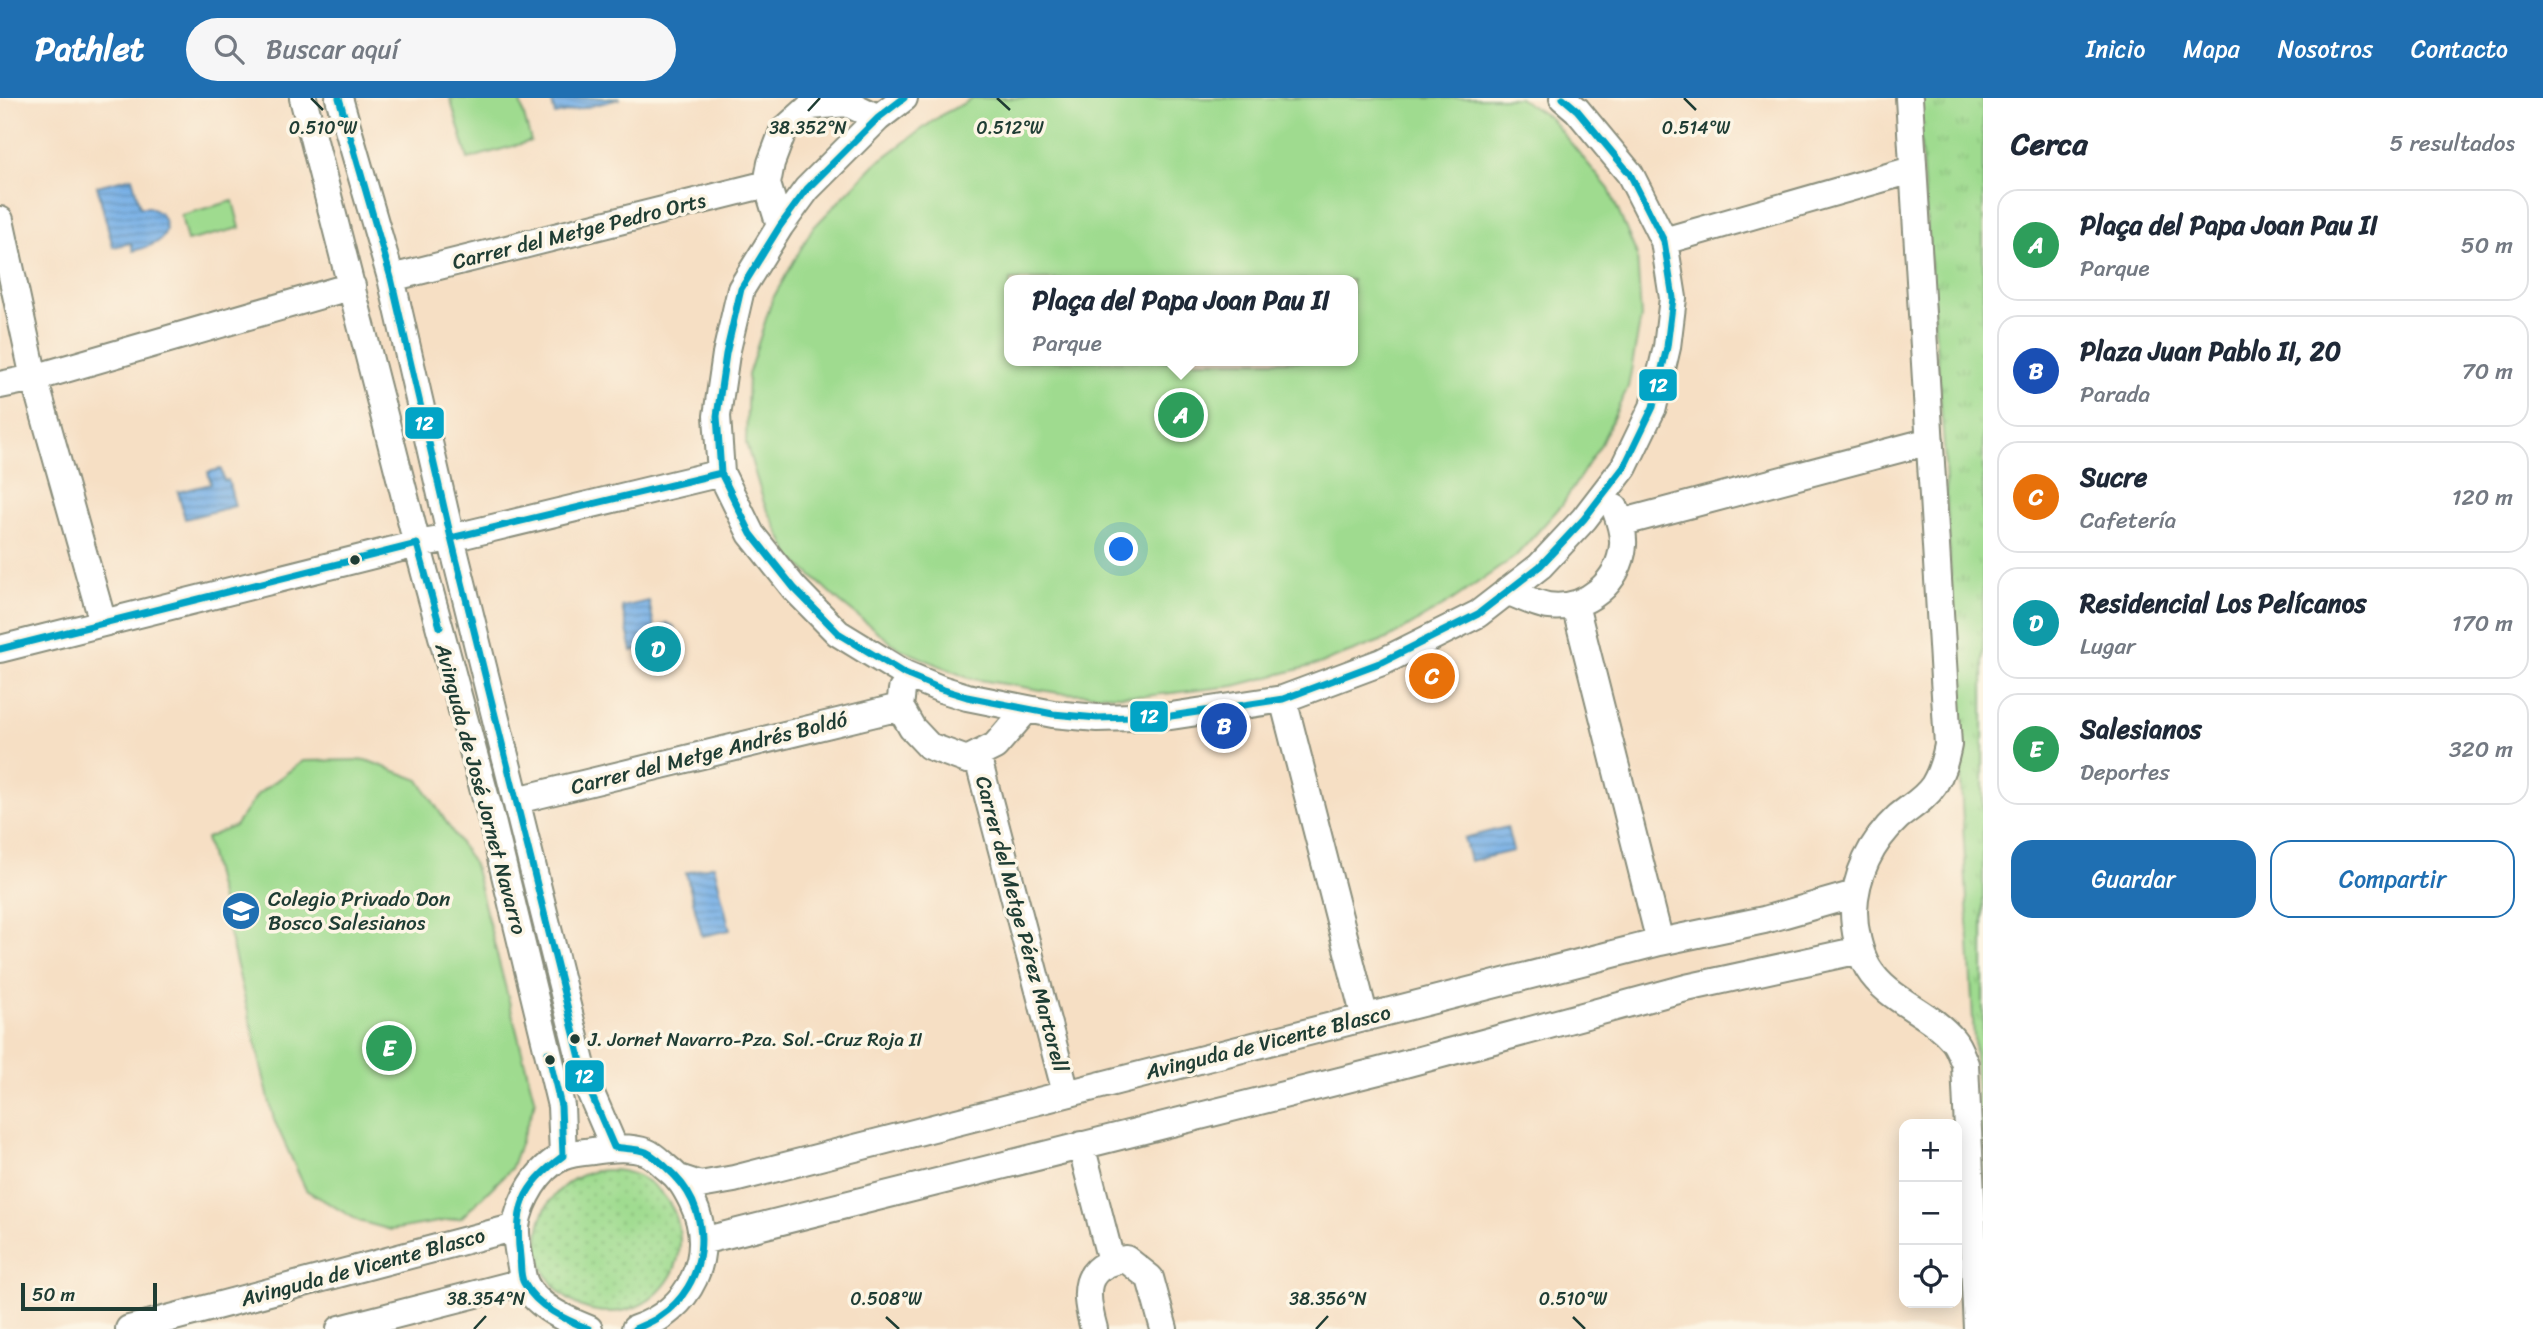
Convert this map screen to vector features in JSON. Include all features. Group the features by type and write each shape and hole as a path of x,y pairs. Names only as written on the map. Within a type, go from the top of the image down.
{"street":[{"name":"Avinguda de José Jornet Navarro","path":"303,98 417,544 492,821 561,1106 563,1156"},
{"name":"Avinguda de José Jornet Navarro","path":"339,98 391,278 451,538 586,1082 614,1147"},
{"path":"904,98 878,118 807,188 741,289 726,354 718,416 721,473 751,534 794,588 838,632 905,674 967,697 1027,709 1097,718 1171,716 1283,699 1382,662 1478,614 1541,566 1606,491 1624,467 1653,407 1667,347 1673,298 1664,241 1630,174 1577,110 1563,98"},
{"path":"1909,98 1948,745 1943,767 1933,787 1917,804 1898,818 1877,842 1863,866 1855,894 1854,922 1860,950 1869,969 1893,996 1940,1026 1956,1043 1965,1064 1977,1329"},
{"path":"780,226 767,184 771,163 783,131 810,102 847,103 878,118"},
{"path":"1664,241 1912,170"},
{"name":"Carrer del Metge Pedro Orts","path":"391,278 767,184"},
{"path":"0,220 34,378 103,623"},
{"path":"0,385 34,378 352,286"},
{"path":"1620,523 1930,441"},
{"path":"0,649 417,544 721,473"},
{"path":"1507,591 1547,606 1575,605 1602,590 1620,562 1624,542 1615,506 1606,491"},
{"path":"1575,605 1660,942"},
{"path":"905,674 900,707 912,728 929,746 967,760 996,746 1027,709"},
{"path":"1283,699 1365,1018"},
{"name":"Carrer del Metge Andrés Boldó","path":"517,800 900,707"},
{"name":"Carrer del Metge Pérez Martorell","path":"977,755 1066,1093"},
{"name":"Avinguda de Vicente Blasco","path":"682,1179 700,1185 734,1179 1855,894"},
{"path":"702,1241 1379,1071 1686,989 1860,950"},
{"path":"1081,1145 1111,1261"},
{"path":"589,1329 561,1318 523,1282 516,1227 525,1194 548,1167 563,1156 614,1147 647,1152 682,1179 698,1214 702,1241 699,1270 678,1304 654,1323 635,1329"},
{"name":"Avinguda de Vicente Blasco","path":"129,1329 516,1227"},
{"path":"1094,1329 1086,1299 1090,1281 1100,1267 1111,1261 1126,1259 1150,1278 1164,1329"},
{"path":"340,1329 523,1282"}],"green space":[{"path":"450,98 519,98 531,141 468,159"},
{"path":"974,98 1519,98 1550,118 1609,189 1637,255 1641,317 1628,387 1601,444 1562,505 1515,557 1448,603 1389,638 1319,664 1234,686 1145,696 1059,693 968,678 898,648 840,602 791,557 764,503 746,443 748,375 772,300 812,229 875,164 941,115"},
{"path":"1917,98 1983,98 1983,1219 1944,446"},
{"path":"233,201 240,228 187,241 181,215"},
{"path":"366,760 419,780 474,865 535,1102 511,1169 461,1218 391,1230 359,1221 306,1190 274,1120 206,838 235,826 258,794 303,761"},
{"path":"609,1170 636,1175 660,1190 675,1214 680,1241 675,1268 660,1292 636,1307 609,1312 582,1307 558,1292 543,1268 538,1241 543,1214 558,1190 582,1175"}],"water":[{"path":"551,98 619,98 619,99 555,115"},
{"path":"132,177 140,207 149,207 161,214 166,230 155,244 133,251 131,243 113,247 97,186"},
{"path":"221,469 224,481 228,480 235,506 185,519 178,492 211,484 208,472"},
{"path":"649,601 655,631 667,623 673,626 676,633 669,639 658,636 659,645 632,651 622,607"},
{"path":"1507,827 1513,851 1470,861 1464,838"},
{"path":"714,865 730,930 702,936 686,873"}],"transit line":[{"name":"12","path":"339,98 391,278 451,538 586,1082 614,1147 642,1151 658,1160 688,1193 696,1211 700,1250 688,1287 659,1317 635,1329"},
{"name":"12","path":"904,98 878,118 807,189 780,226 741,289 726,354 717,416 721,473 751,534 794,588 838,633 905,674 941,689 967,697 1053,714 1097,718 1171,716 1283,699 1382,662 1478,614 1540,566 1584,519 1624,467 1653,407 1667,347 1673,298 1664,241 1630,174 1577,110 1563,98"},
{"name":"12","path":"451,538 721,473"},
{"name":"12","path":"0,649 417,544 440,627"},
{"name":"12","path":"548,1053 561,1106 563,1156 538,1178 524,1199 518,1225 521,1274 530,1291 544,1306 589,1329"}],"place":[{"name":"Plaça del Papa Joan Pau II","path":"1181,415"},
{"name":"Residencial Los Pelícanos","path":"658,649"},
{"name":"Sucre","path":"1432,676"},
{"name":"Plaza Juan Pablo II, 20","path":"1224,726"},
{"name":"Colegio Privado Don Bosco Salesianos","path":"241,911"},
{"name":"J. Jornet Navarro-Pza. Sol.-Cruz Roja II","path":"575,1039"},
{"name":"Salesianos","path":"389,1048"}]}
